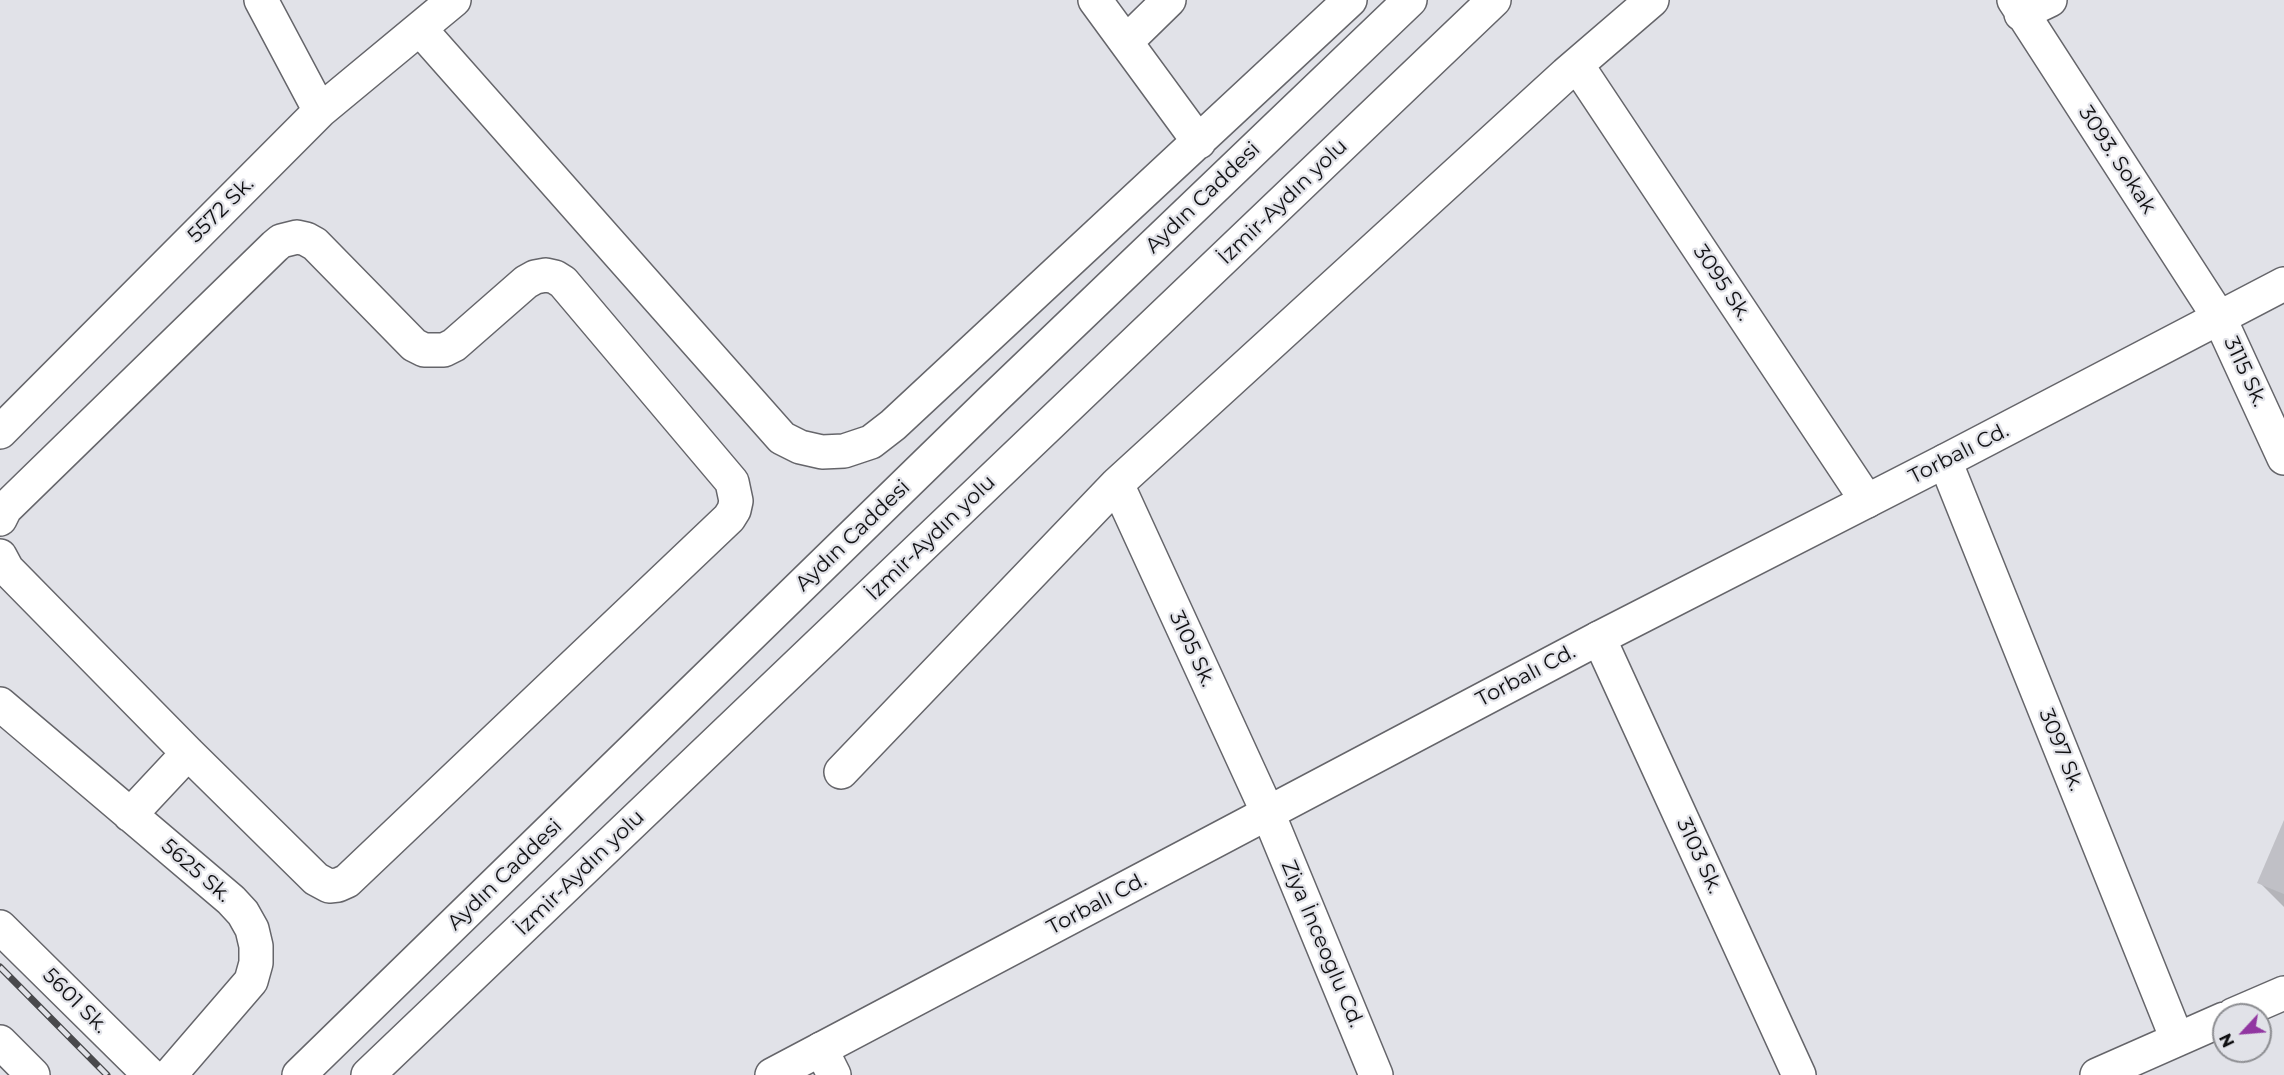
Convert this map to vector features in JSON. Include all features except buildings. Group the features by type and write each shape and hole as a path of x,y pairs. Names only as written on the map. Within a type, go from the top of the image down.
{"main road":[{"path":"261,0 320,111"},
{"name":"5572 Sk.","path":"0,432 320,111 454,0"},
{"path":"1095,0 1199,142"},
{"path":"1126,42 1169,0"},
{"path":"420,29 782,438 800,447 822,452 844,451 871,442 893,425 1350,0"},
{"name":"Aydın Caddesi","path":"299,1075 982,410 1410,0"},
{"name":"İzmir-Aydın yolu","path":"368,1075 1494,0"},
{"path":"842,772 1117,484 1577,64 1652,0"},
{"name":"3093. Sokak","path":"2028,5 2220,319"},
{"name":"3095 Sk.","path":"1577,64 1868,501"},
{"path":"0,519 5,508 275,246 281,241 297,237 315,244 414,345 424,350 444,350 454,345 526,282 546,275 555,277 563,282 732,482 736,501 729,518 347,880 338,885 329,886 316,879 188,753 7,569 0,556"},
{"name":"Torbalı Cd.","path":"772,1075 828,1062 1268,813 1599,638 1946,461 2284,284"},
{"name":"3115 Sk.","path":"2220,319 2284,458"},
{"name":"3097 Sk.","path":"1946,461 2176,1039"},
{"name":"3105 Sk.","path":"1117,484 1268,813"},
{"name":"3103 Sk.","path":"1599,638 1799,1075"},
{"name":"5625 Sk.","path":"0,704 231,900 243,913 252,929 256,946 256,963 251,981 170,1075"},
{"path":"130,815 188,753"},
{"name":"Ziya İnceoglu Cd.","path":"1268,813 1376,1075"},
{"name":"5601 Sk.","path":"0,927 150,1075"},
{"path":"2261,1003 2284,993"},
{"path":"2097,1075 2212,1024"},
{"path":"0,1042 33,1075"}],"railway":[{"path":"0,967 107,1075"}]}
